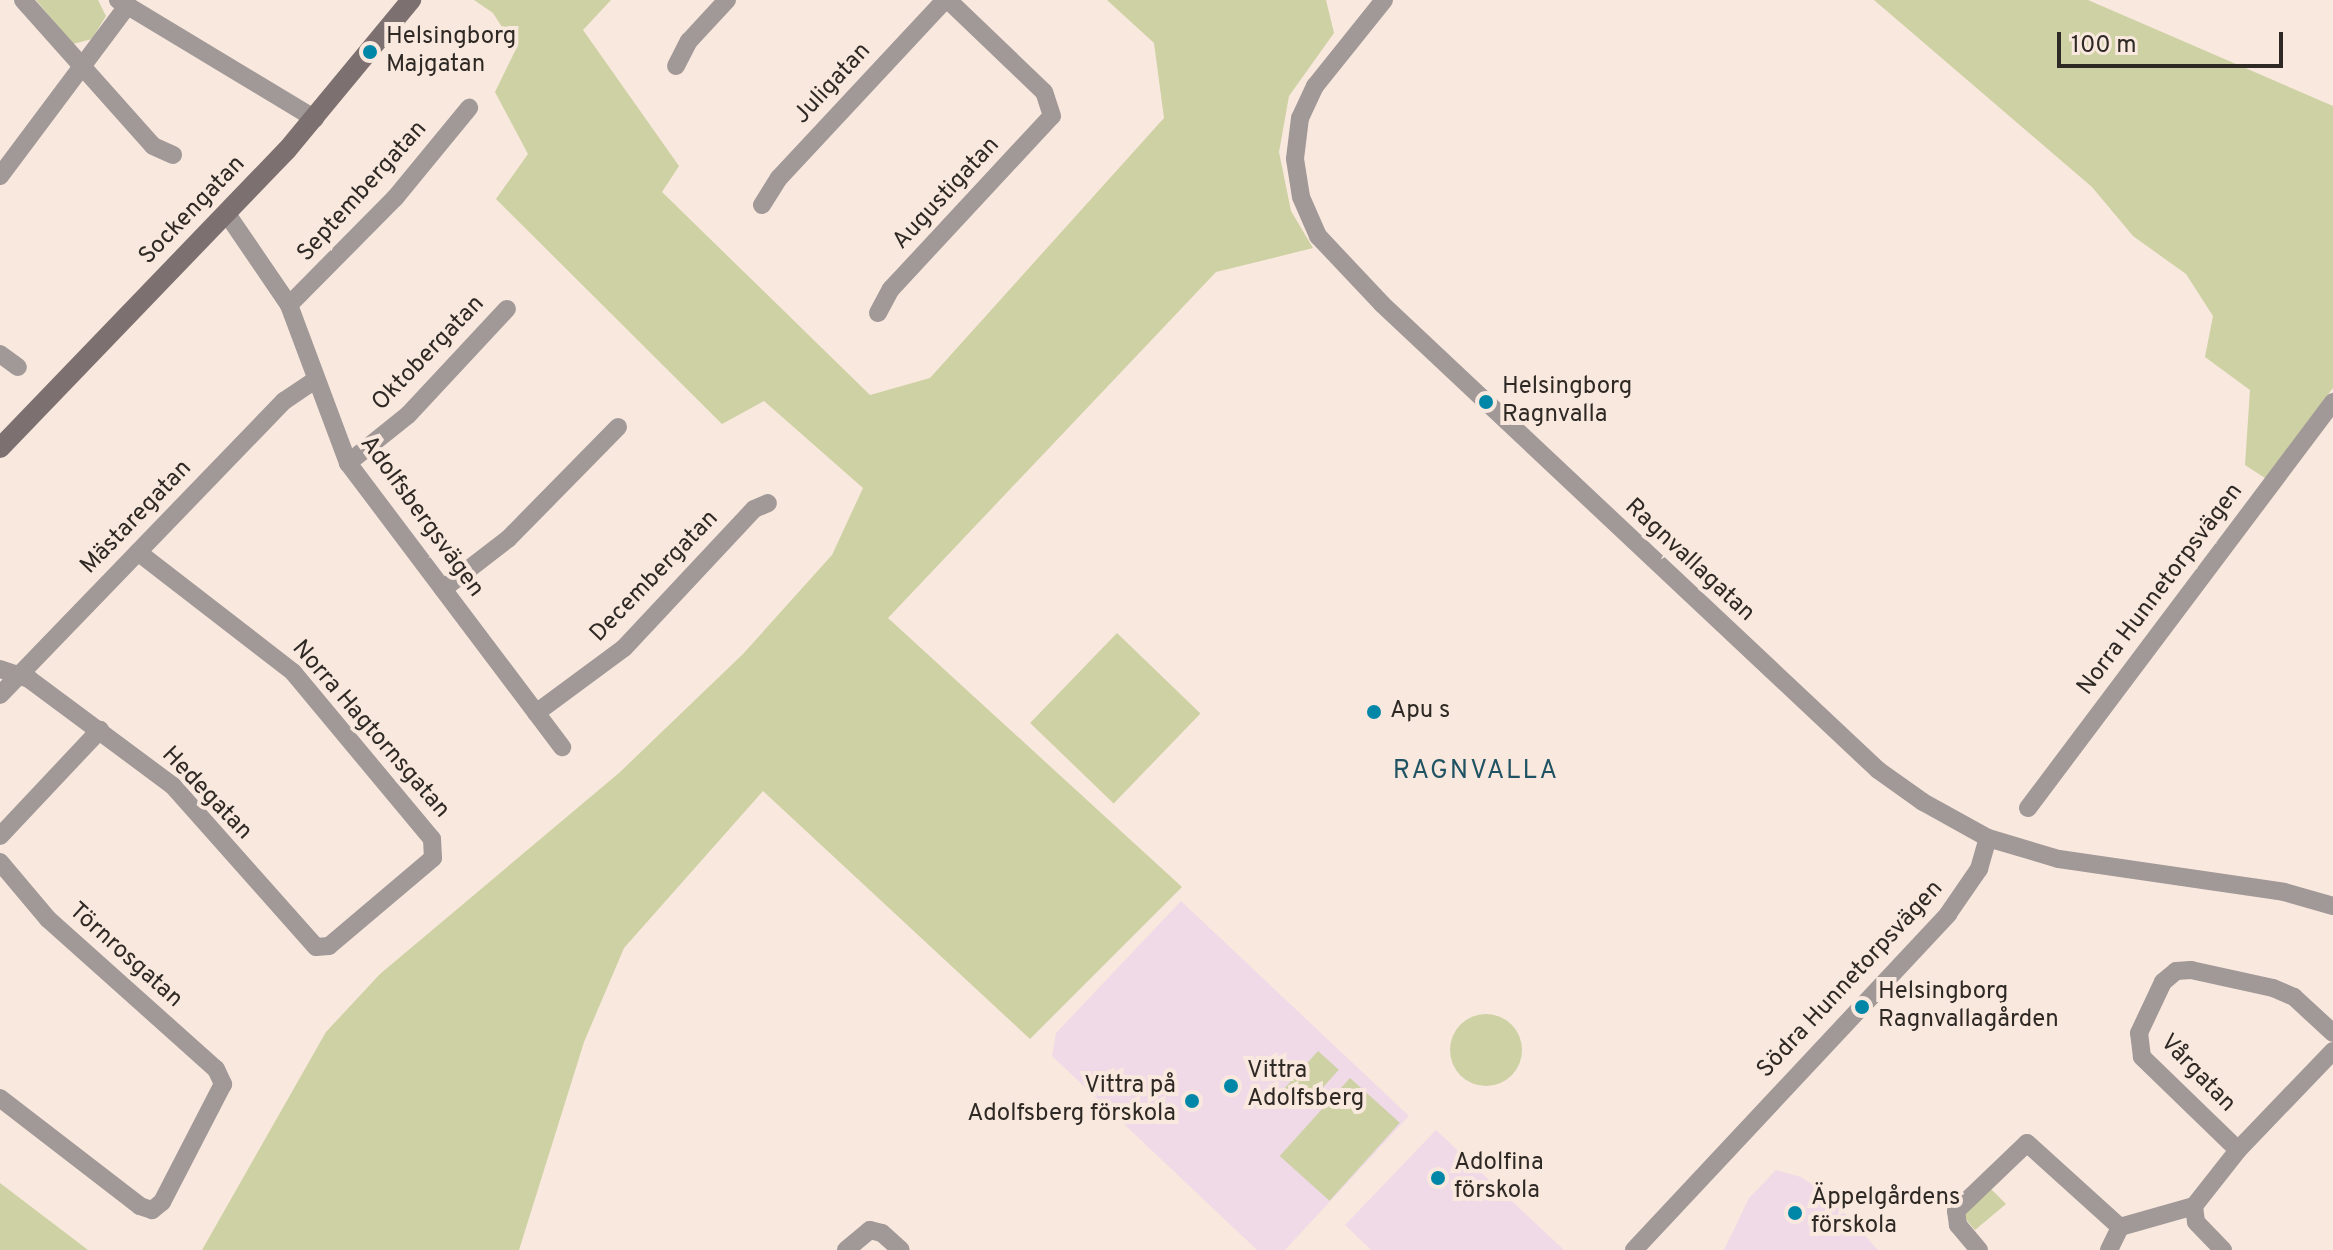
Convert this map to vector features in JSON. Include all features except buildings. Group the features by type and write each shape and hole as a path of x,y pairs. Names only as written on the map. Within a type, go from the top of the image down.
{"street":[{"path":"23,0 153,146 173,155"},
{"name":"Sockengatan","path":"0,448 315,119 411,0"},
{"path":"676,66 689,41 727,0"},
{"name":"Augustigatan","path":"878,313 891,289 1048,122 1053,110 1044,92 946,0"},
{"name":"Juligatan","path":"762,205 779,178 946,0"},
{"name":"Ragnvallagatan","path":"1384,0 1326,70 1300,118 1298,188 1326,248 1878,770 1988,838 2059,859 2273,890 2333,906"},
{"path":"0,176 83,69 122,3 315,119"},
{"name":"Septembergatan","path":"289,305 395,198 469,108"},
{"name":"Adolfsbergsvägen","path":"227,214 289,305 314,381 348,463 562,747"},
{"name":"Oktobergatan","path":"348,463 408,415 507,309"},
{"path":"0,354 18,367"},
{"name":"Mästaregatan","path":"0,695 284,401 314,381"},
{"name":"Norra Hunnetorpsvägen","path":"2028,808 2333,402"},
{"path":"443,589 508,539 618,427"},
{"name":"Decembergatan","path":"536,713 624,648 754,509 768,503"},
{"name":"Norra Hagtornsgatan","path":"138,552 293,672 435,844 433,858 320,949"},
{"name":"Hedegatan","path":"0,669 20,675 100,730 173,786 320,949"},
{"path":"0,836 100,730"},
{"name":"Södra Hunnetorpsvägen","path":"1634,1250 1948,914 1979,869 1988,838"},
{"name":"Törnrosgatan","path":"0,862 48,919 223,1080 162,1202 152,1210 140,1206 0,1098"},
{"name":"Vårgatan","path":"2238,1150 2142,1057 2139,1033 2163,982 2176,971 2191,970 2273,988 2294,997 2333,1033"},
{"path":"2109,1250 2120,1227 2194,1206 2238,1150 2333,1051"},
{"path":"1979,1250 1958,1225 1956,1211 2027,1143 2120,1227"},
{"path":"2194,1206 2200,1228 2223,1250"},
{"path":"846,1250 857,1236 876,1230 901,1250"}],"shaded area":[{"name":"Vittra Adolfsberg","path":"1181,901 1409,1116 1285,1250 1257,1250 1052,1056 1056,1033"},
{"name":"Adolfina förskola","path":"1436,1130 1564,1250 1371,1250 1345,1225"},
{"name":"Äppelgårdens förskola","path":"1776,1170 1801,1177 1829,1196 1878,1250 1724,1250 1749,1198"}],"green space":[{"path":"36,0 98,0 106,16 92,39 73,44"},
{"path":"474,0 611,0 583,30 679,166 662,192 870,395 930,378 1164,118 1154,43 1107,0 1326,0 1334,33 1289,96 1279,152 1291,211 1313,248 1216,272 888,618 1182,887 1030,1039 763,791 624,948 584,1042 519,1250 202,1250 326,1032 380,974 619,773 743,654 832,555 863,488 764,401 722,424 496,199 528,154 495,92 516,49 493,13"},
{"path":"1874,0 2088,0 2333,106 2333,388 2265,478 2245,465 2250,390 2205,357 2213,316 2186,274 2133,236 2092,187"},
{"path":"1117,633 1200,714 1114,803 1030,723"},
{"path":"1486,1014 1506,1020 1516,1030 1522,1050 1516,1070 1506,1080 1486,1086 1466,1080 1456,1070 1450,1050 1456,1030 1466,1020"},
{"path":"1318,1051 1339,1070 1305,1107 1285,1088"},
{"path":"1350,1078 1400,1123 1330,1201 1280,1156"},
{"path":"0,1183 88,1250 0,1250"},
{"path":"1989,1187 2006,1204 1975,1230 1963,1216"}],"place":[{"name":"Helsingborg Majgatan","path":"370,52"},
{"name":"Helsingborg Ragnvalla","path":"1486,402"},
{"name":"Apu s","path":"1374,712"},
{"name":"Helsingborg Ragnvallagården","path":"1862,1007"},
{"name":"Vittra Adolfsberg","path":"1231,1086"},
{"name":"Vittra på Adolfsberg förskola","path":"1192,1101"},
{"name":"Adolfina förskola","path":"1438,1178"},
{"name":"Äppelgårdens förskola","path":"1795,1213"}],"district":[{"name":"RAGNVALLA","path":"1476,772"}]}
